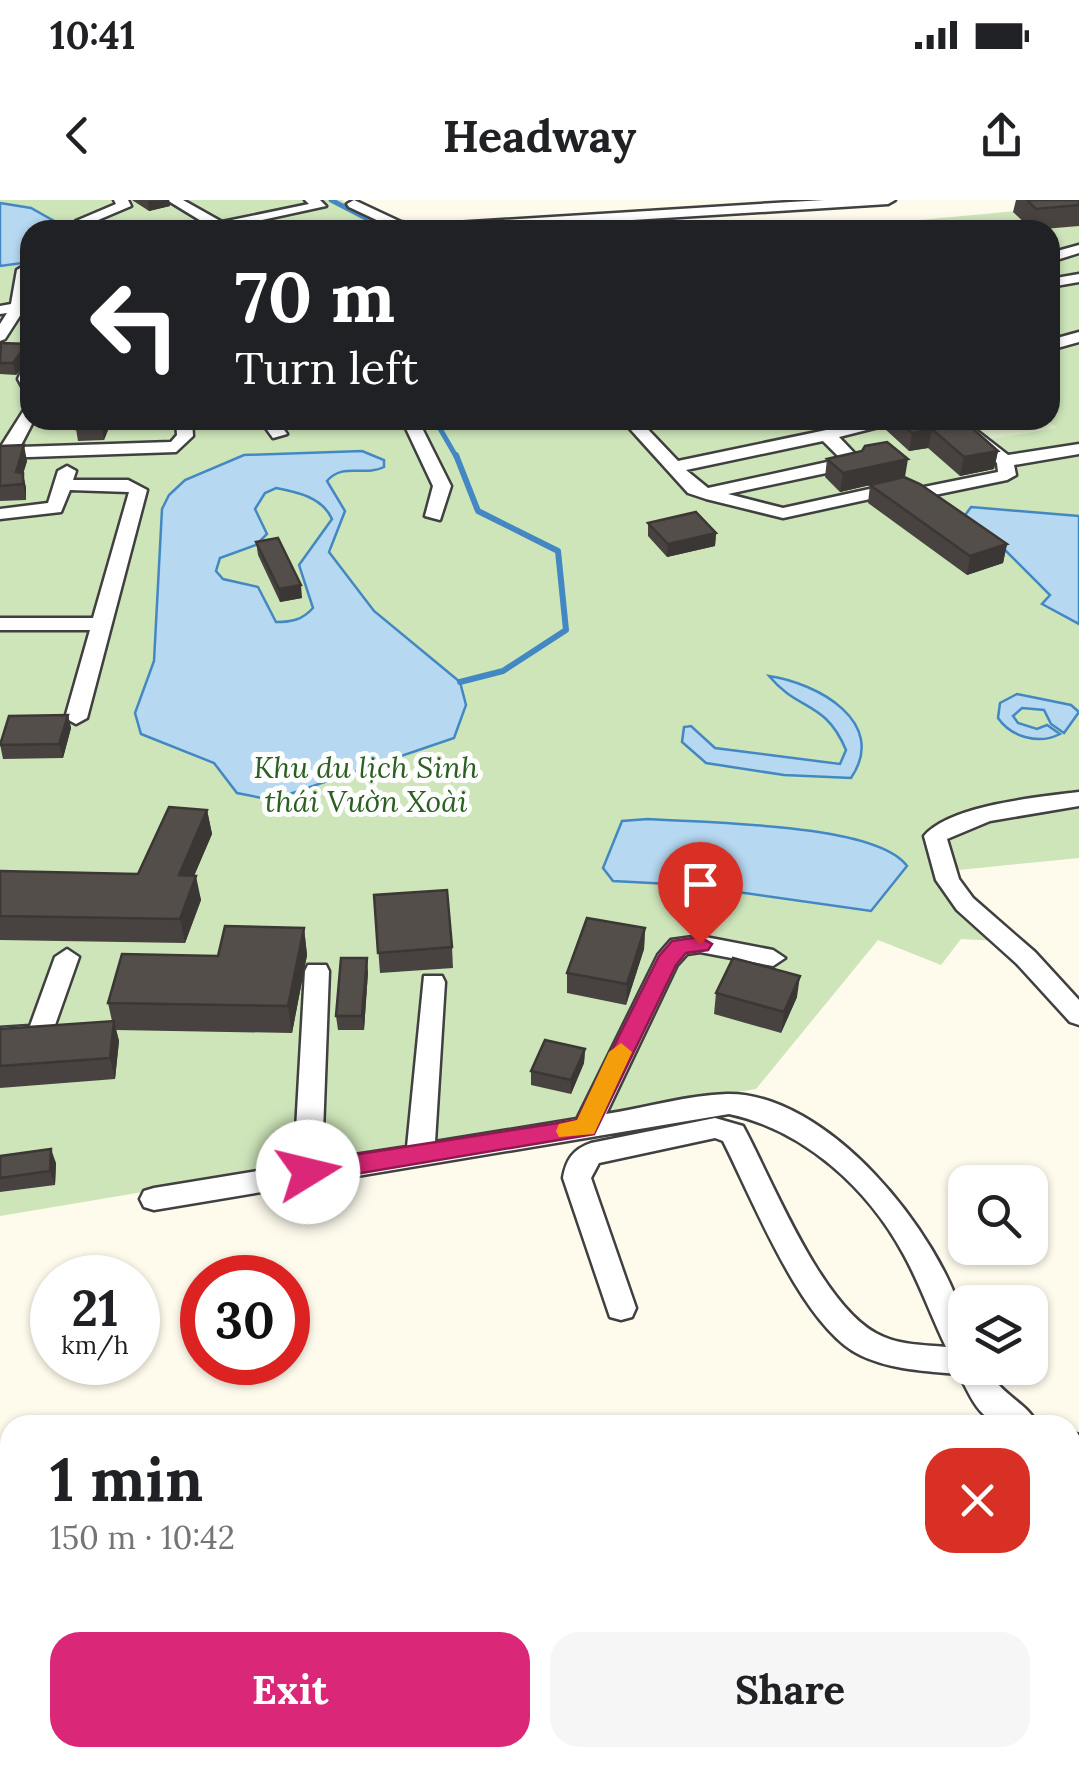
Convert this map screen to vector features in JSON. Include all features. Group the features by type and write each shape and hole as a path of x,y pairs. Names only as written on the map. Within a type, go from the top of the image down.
{"street":[{"path":"87,220 118,210 124,206 122,200"},
{"path":"174,200 208,220"},
{"path":"253,220 319,206 312,200"},
{"path":"721,200 740,210"},
{"path":"573,220 888,200"},
{"path":"354,204 386,220"},
{"path":"0,336 20,311"},
{"path":"4,453 20,428"},
{"path":"4,453 176,448 185,430"},
{"path":"415,430 442,486 434,516"},
{"path":"639,430 694,489 783,513 906,486 915,494 1007,476 1005,461 966,430"},
{"path":"674,467 854,430"},
{"path":"707,494 853,462 828,436"},
{"path":"1005,461 1079,450"},
{"path":"0,514 55,508 72,452"},
{"path":"63,484 128,484 138,490 76,718"},
{"path":"0,624 102,624"},
{"path":"1079,799 995,815 945,829 936,836 948,880 965,904 1026,958 1079,1016"},
{"path":"586,1128 667,961 680,946 700,944 773,958"},
{"path":"0,1037 40,1035 67,957"},
{"path":"308,1172 317,971"},
{"path":"420,1154 433,982"},
{"path":"154,1199 728,1104 758,1107 783,1120 860,1176 908,1236 948,1322"},
{"path":"620,1308 577,1178 579,1165 591,1154 715,1128 732,1133 826,1306 859,1340 903,1356 948,1357"},
{"path":"980,1385 987,1398 1009,1415"}],"green space":[{"name":"Khu du lịch Sinh thái Vườn Xoài","path":"0,200 342,200 376,220 20,220 20,430 1060,430 1060,220 921,220 1079,205 1079,858 939,872 997,941 961,939 941,965 878,940 756,1089 0,1216"},
{"path":"975,430 1045,430 986,440"}],"water":[{"path":"0,203 31,208 52,220 20,220 20,263 0,266"},
{"path":"362,451 384,460 384,467 377,470 340,472 327,481 345,511 329,552 374,611 460,682 466,705 454,738 272,800 237,793 214,763 141,734 135,713 154,661 162,509 169,495 185,480 244,455","holes":["276,488 315,501 332,519 299,565 313,608 287,622 276,622 258,587 223,579 216,571 220,558 256,545 267,534 255,509 265,493"]},
{"path":"971,507 1079,516 1079,624 1042,604 1050,595 1003,548 963,518"},
{"path":"769,676 826,697 854,723 861,739 860,758 851,778 784,775 706,763 682,742 684,727 691,726 715,748 840,764 846,750 829,722"},
{"path":"1017,694 1071,705 1079,712 1064,733 1051,724 1044,710 1022,708 1013,716 1018,723 1037,729 1047,725 1060,734 1043,739 1026,737 1010,730 998,718 1000,703"},
{"path":"648,819 826,833 889,852 907,866 871,911 689,885 613,881 603,868 622,821"}],"building":[{"path":"1027,200 1079,200 1079,205 1036,209"},
{"path":"1,343 20,344 20,354 13,363 0,363"},
{"path":"933,430 974,430 998,451 964,457"},
{"path":"887,442 908,459 843,473 827,459 862,451 865,446"},
{"path":"24,445 16,472 23,473 23,484 0,486 0,446"},
{"path":"904,477 1007,544 970,556 870,485"},
{"path":"696,512 716,533 668,544 648,523"},
{"path":"278,538 301,585 279,589 256,542"},
{"path":"68,715 59,744 0,745 9,716"},
{"path":"169,807 207,810 179,875 196,876 180,919 0,916 0,871 138,874"},
{"path":"447,890 452,947 378,953 374,895"},
{"path":"587,918 645,928 627,984 567,973"},
{"path":"225,926 304,928 288,1006 108,1003 122,954 218,956"},
{"path":"341,958 367,958 362,1016 336,1016"},
{"path":"733,958 800,976 784,1012 716,993"},
{"path":"114,1021 110,1058 0,1066 0,1029"},
{"path":"545,1040 585,1049 571,1080 531,1071"},
{"path":"51,1149 50,1171 0,1178 0,1156"}],"waterway":[{"path":"331,200 370,220"},
{"path":"441,430 457,458"},
{"path":"456,455 478,511 558,551 566,630 503,671 460,682"}],"slow traffic":[{"path":"568,1131 586,1128 621,1052"}],"route":[{"path":"308,1172 586,1128 667,961 680,946 700,944"}]}
